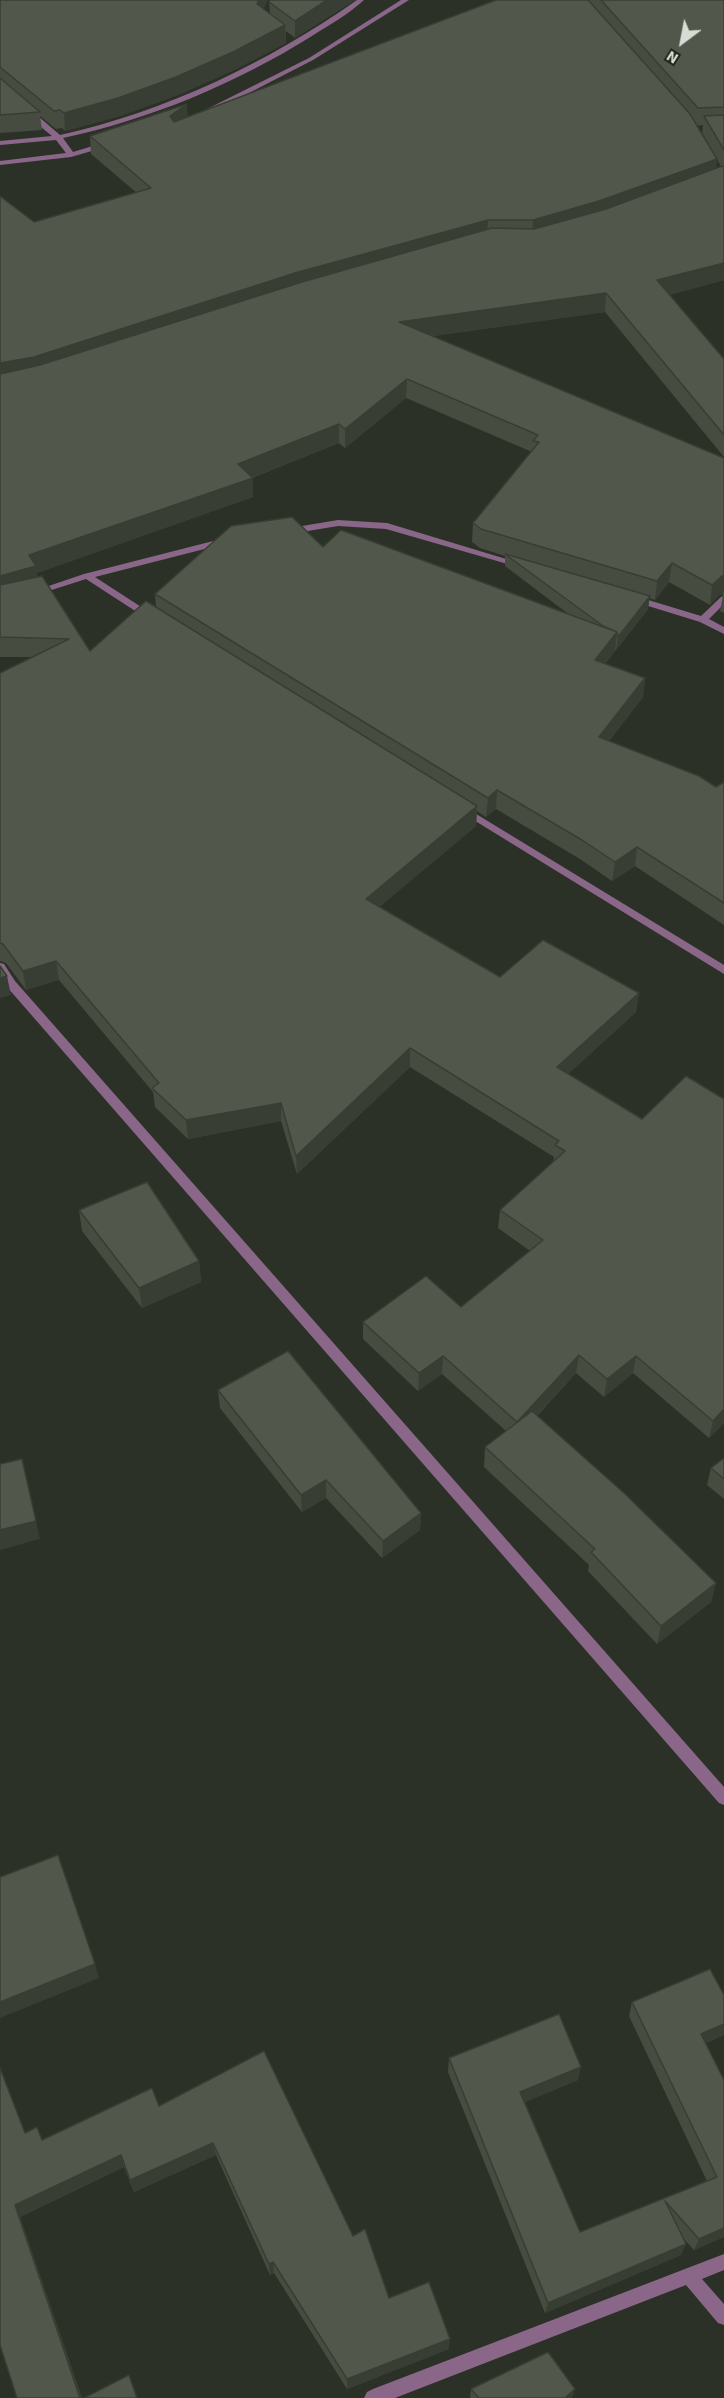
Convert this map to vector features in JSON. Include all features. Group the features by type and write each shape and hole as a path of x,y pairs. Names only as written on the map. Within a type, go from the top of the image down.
{"street":[{"path":"0,143 58,137 96,129 190,97 294,43 361,0"},
{"path":"203,112 311,59 406,0"},
{"path":"287,37 294,43"},
{"path":"285,48 294,52"},
{"path":"303,56 311,59"},
{"path":"25,109 58,137 71,155"},
{"path":"0,163 71,155 115,141"},
{"path":"284,532 338,523 387,526 534,569"},
{"path":"29,594 207,544 240,539"},
{"path":"87,576 155,620"},
{"path":"624,596 703,620 724,631"},
{"path":"703,620 724,599"},
{"path":"458,806 724,970"},
{"path":"0,967 19,993 724,1798"},
{"path":"374,2398 724,2262"},
{"path":"689,2276 724,2317"}],"building":[{"path":"0,0 259,0 257,4 285,25 233,52 176,77 118,98 64,113 60,110 54,111 0,67"},
{"path":"270,0 327,0 295,21 269,2"},
{"path":"496,0 588,0 690,114 717,159 599,201 533,220 488,220 295,273 34,357 0,363 0,196 34,222 151,188 90,136 187,104 170,116 174,122"},
{"path":"601,0 724,0 724,107 698,108"},
{"path":"0,78 40,112 0,115"},
{"path":"724,115 724,150 704,116"},
{"path":"724,167 724,263 657,280 724,359 724,435 606,293 399,322 724,458 724,576 712,585 672,563 657,581 481,529 473,523 539,442 533,441 538,435 407,379 345,429 339,424 238,464 253,478 29,555 36,566 0,576 0,374 40,365 302,282 492,228 534,229 606,209"},
{"path":"292,517 323,547 341,530 617,632 595,660 645,678 599,737 699,776 716,787 724,782 724,903 637,847 615,862 497,790 488,798 155,594 231,526"},
{"path":"505,554 650,596 618,637 617,632 603,626"},
{"path":"42,576 90,651 146,601 477,806 366,899 500,977 543,940 639,993 557,1067 642,1119 686,1076 724,1099 724,1409 713,1421 636,1356 607,1379 579,1355 517,1422 443,1356 419,1373 363,1322 426,1276 461,1307 543,1240 500,1210 565,1151 555,1145 559,1141 410,1048 296,1156 281,1103 186,1120 152,1088 159,1083 56,961 23,971 0,943 0,673 69,639 0,637 0,585"},
{"path":"0,966 7,976 0,978"},
{"path":"147,1182 199,1261 139,1288 79,1210"},
{"path":"288,1351 421,1513 383,1541 326,1480 301,1495 218,1390"},
{"path":"532,1411 624,1493 716,1583 661,1626 591,1552 595,1549 485,1447"},
{"path":"724,1458 724,1479 711,1468"},
{"path":"22,1459 36,1521 0,1530 0,1464"},
{"path":"58,1855 95,1964 0,2002 0,1877"},
{"path":"710,1969 724,1995 724,2024 701,2034 724,2080 724,2228 699,2239 665,2201 686,2244 548,2303 449,2058 559,2014 581,2067 520,2092 580,2232 717,2177 632,2002"},
{"path":"264,2051 353,2236 365,2229 389,2298 429,2282 450,2339 347,2379 273,2262 269,2264 213,2143 130,2180 121,2155 15,2205 80,2398 17,2398 0,2345 0,2068 25,2133 37,2127 42,2140 152,2088 159,2106"},
{"path":"548,2352 575,2389 565,2398 479,2398 471,2389"},
{"path":"129,2375 137,2398 84,2398"}]}
